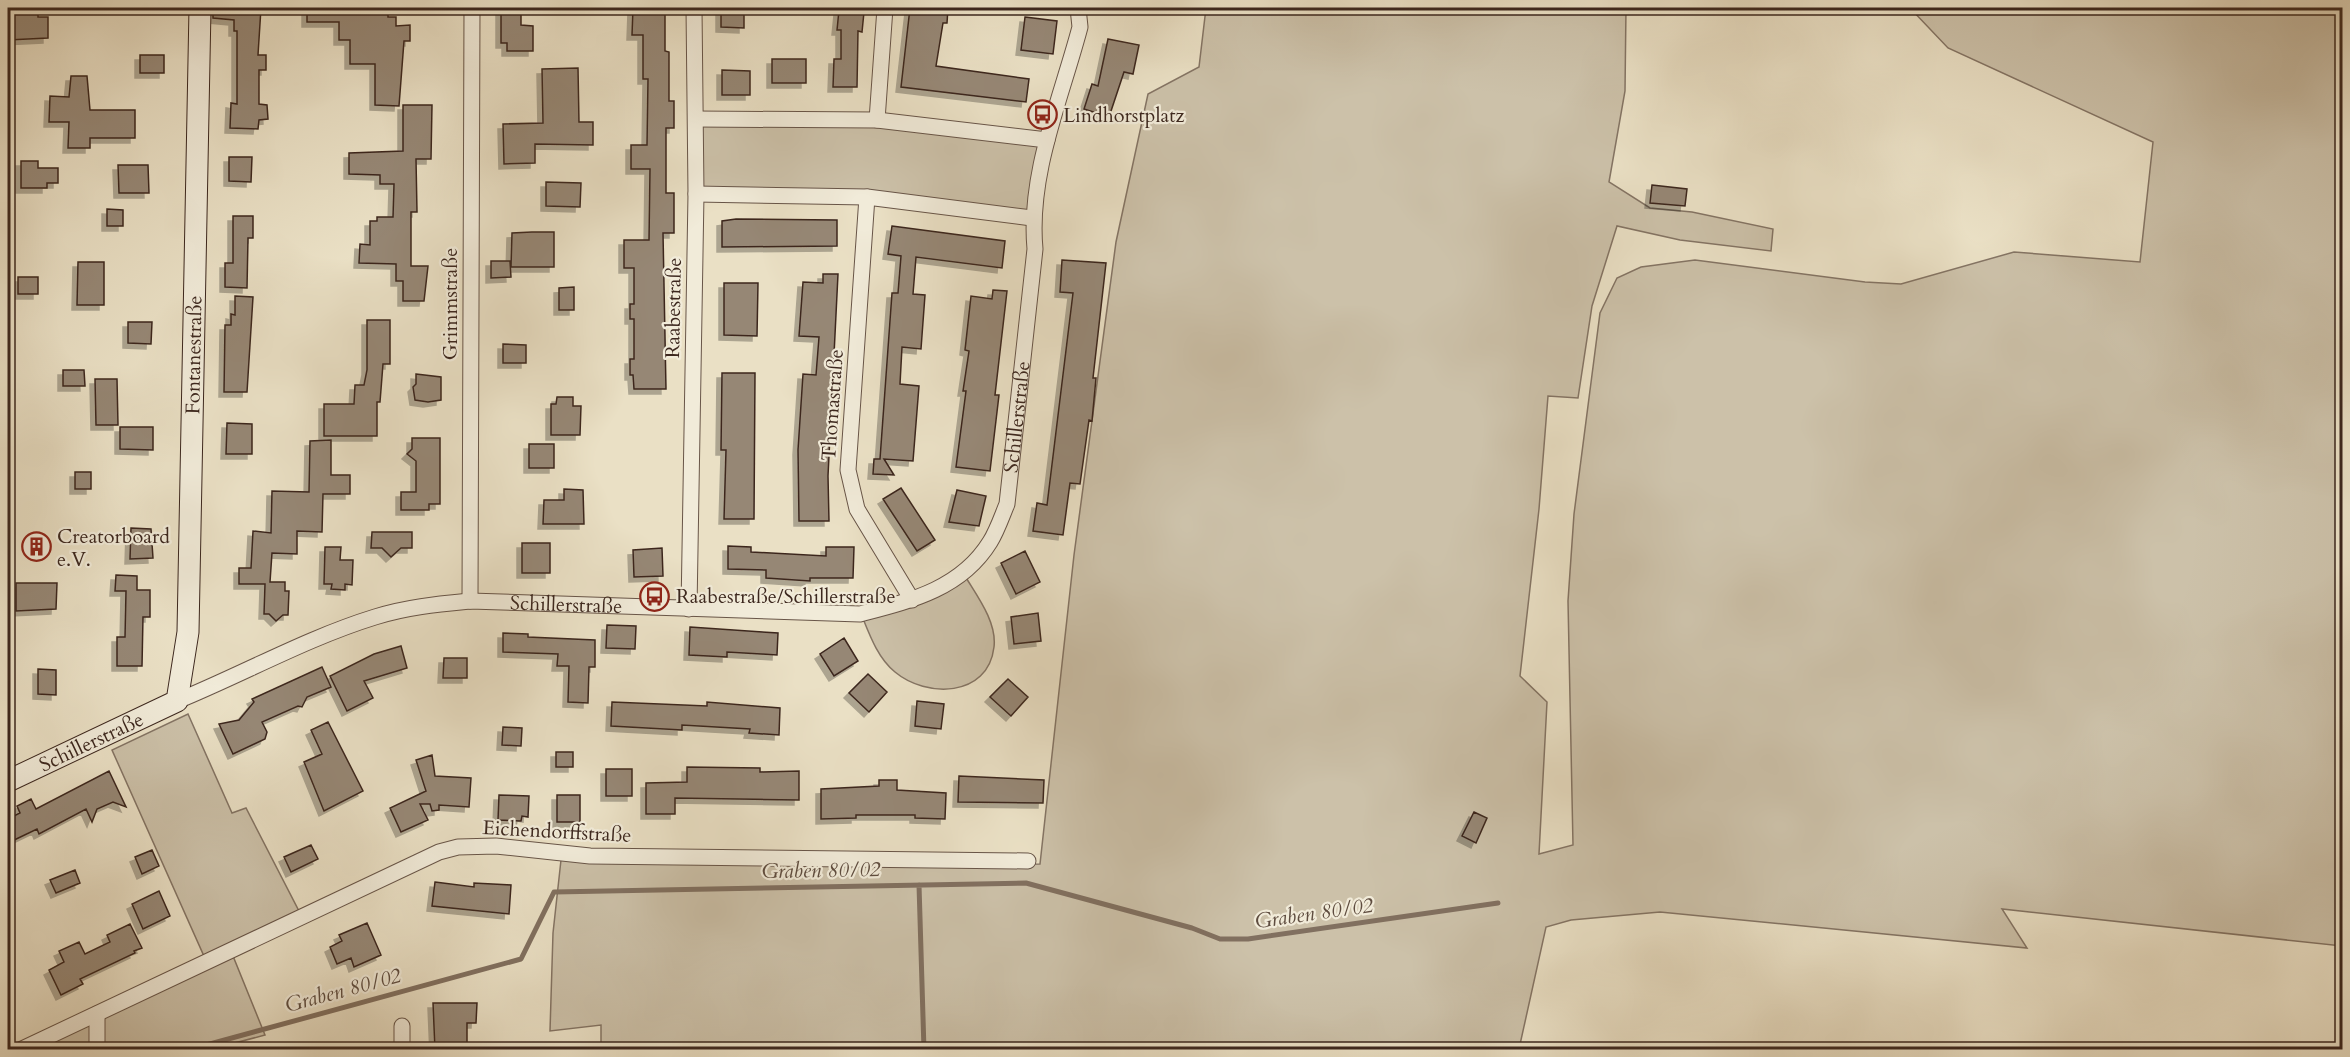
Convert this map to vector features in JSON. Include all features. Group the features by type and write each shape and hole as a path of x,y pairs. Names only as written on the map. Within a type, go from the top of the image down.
{"street":[{"name":"Fontanestraße","path":"177,701 188,632 200,8"},
{"name":"Grimmstraße","path":"470,601 471,8"},
{"name":"Raabestraße","path":"689,609 696,194 694,8"},
{"path":"877,120 885,8"},
{"path":"696,194 867,197 1032,218 1047,140 1080,27 1078,8"},
{"path":"696,118 877,120 1047,140"},
{"name":"Thomastraße","path":"867,197 848,470 857,509 912,600"},
{"name":"Schillerstraße","path":"8,781 177,701 377,616 470,601 860,615 912,600 965,573 991,542 1007,504 1035,249 1032,218"},
{"name":"Eichendorffstraße","path":"20,1050 439,852 458,847 496,846 590,856 1028,861"},
{"path":"97,1014 97,1050"},
{"path":"402,1026 402,1050"}],"shaded area":[{"path":"1206,8 1626,8 1625,91 1609,182 1650,208 1692,212 1773,229 1771,251 1680,240 1617,226 1592,306 1578,398 1548,396 1539,509 1520,676 1547,702 1539,854 1573,845 1568,601 1574,514 1600,313 1617,278 1641,267 1695,260 1865,282 1901,284 2014,252 2140,262 2153,142 1948,48 1910,8 2342,8 2342,946 2002,909 2027,948 1660,912 1571,920 1546,927 1519,1049 601,1050 601,1025 550,1031 553,933 561,860 854,866 1040,864 1074,555 1116,242 1148,94 1199,67"},
{"path":"698,120 872,122 1045,141 1030,216 698,192"},
{"path":"965,576 985,610 992,628 994,647 989,664 980,676 968,684 954,688 938,689 923,686 895,672 875,646 862,616"},
{"path":"188,714 232,813 246,808 302,917 231,951 265,1035 212,1049 20,1050 207,963 112,750"}],"building":[{"path":"8,8 23,8 23,12 38,12 38,17 48,17 48,38 8,40"},
{"path":"213,8 261,8 258,55 266,55 266,70 259,70 259,104 267,105 268,119 259,120 258,129 230,128 231,103 237,104 237,31 234,31 234,20 213,18"},
{"path":"307,8 388,8 388,17 396,17 396,26 410,25 410,41 404,41 399,106 375,105 375,64 350,64 350,40 339,40 339,22 307,22"},
{"path":"501,8 521,8 521,25 533,26 533,51 507,51 507,43 501,43"},
{"path":"633,8 665,8 665,51 669,52 669,101 674,101 674,128 666,128 666,193 674,193 674,233 663,233 666,389 634,389 633,375 630,375 630,359 634,359 634,319 630,319 630,304 634,304 634,268 624,268 624,240 649,240 650,169 631,169 631,145 647,145 648,79 643,79 643,35 632,35"},
{"path":"910,8 948,8 947,23 943,23 936,66 1029,79 1026,102 901,87"},
{"path":"721,10 744,10 744,28 721,27"},
{"path":"839,10 864,12 862,32 858,31 857,87 833,87 834,59 841,59 841,30 837,30"},
{"path":"1025,17 1057,21 1053,54 1021,50"},
{"path":"1108,39 1139,45 1133,74 1124,72 1109,117 1084,109 1092,84 1098,86"},
{"path":"140,55 164,55 164,73 140,73"},
{"path":"772,59 806,59 806,83 772,83"},
{"path":"578,68 579,122 593,122 593,145 535,144 535,163 504,164 503,124 543,123 542,69"},
{"path":"722,70 750,71 750,95 722,95"},
{"path":"71,76 87,76 90,110 135,110 135,138 90,138 90,148 68,148 69,122 49,122 50,96 69,97"},
{"path":"403,105 432,105 431,159 416,159 417,212 411,212 411,266 428,266 424,301 403,301 403,281 396,281 396,264 359,263 360,244 370,245 370,221 377,221 377,217 393,217 394,184 380,184 380,175 349,174 349,153 403,151"},
{"path":"229,157 252,157 251,182 229,181"},
{"path":"21,161 38,161 38,168 58,168 58,183 47,183 47,188 21,188"},
{"path":"118,165 148,165 149,193 119,193"},
{"path":"546,182 581,183 580,207 546,206"},
{"path":"1652,185 1687,189 1685,206 1650,203"},
{"path":"107,209 123,210 123,226 107,226"},
{"path":"233,216 253,216 253,238 248,238 247,288 225,287 225,263 233,263"},
{"path":"736,219 837,220 837,246 722,247 722,221"},
{"path":"892,226 1005,241 1002,268 916,257 913,294 925,295 921,349 902,347 900,384 919,386 913,461 884,459 894,475 873,474 874,459 880,459 892,293 898,293 901,256 888,254"},
{"path":"554,232 554,267 511,267 512,233"},
{"path":"1062,260 1106,263 1093,378 1096,378 1092,421 1089,420 1080,484 1070,483 1063,535 1033,531 1037,503 1047,505 1073,293 1060,292"},
{"path":"491,261 510,261 511,277 491,278"},
{"path":"78,262 104,262 104,305 77,305"},
{"path":"823,274 838,274 828,476 829,521 799,521 798,450 803,374 816,375 819,337 799,336 803,282 823,283"},
{"path":"18,277 38,277 38,294 18,294"},
{"path":"724,283 758,283 757,336 724,335"},
{"path":"574,287 574,310 559,310 559,288"},
{"path":"993,290 1007,291 995,395 999,395 990,471 956,467 966,391 963,391 969,351 965,350 971,296 992,299"},
{"path":"235,296 253,297 247,392 224,392 225,325 231,325 231,314 235,315"},
{"path":"367,320 390,320 390,364 383,364 380,402 377,402 377,436 324,436 324,404 354,404 355,385 364,385 367,370"},
{"path":"128,322 152,322 151,344 128,343"},
{"path":"503,344 526,345 526,363 503,363"},
{"path":"63,370 84,370 85,386 63,386"},
{"path":"722,373 755,373 754,519 724,519 726,450 721,450"},
{"path":"416,374 441,377 441,400 428,402 415,400 413,387 416,384"},
{"path":"95,379 117,379 118,425 96,425"},
{"path":"557,397 573,397 573,406 581,406 580,435 551,435 551,404 556,404"},
{"path":"227,423 252,424 252,454 226,454"},
{"path":"120,427 153,427 153,450 120,449"},
{"path":"412,438 440,438 440,504 429,504 429,510 401,510 401,492 416,492 416,461 407,454 412,449"},
{"path":"331,440 331,475 350,475 350,494 323,494 322,532 297,531 297,554 272,553 270,582 285,582 285,591 289,591 288,615 283,615 276,621 269,614 264,614 265,584 239,584 239,568 251,568 253,531 271,533 272,491 309,492 310,441"},
{"path":"529,444 554,444 554,468 529,468"},
{"path":"75,472 91,472 91,489 75,489"},
{"path":"901,488 935,540 917,551 883,499"},
{"path":"564,489 583,490 584,524 543,524 544,500 564,500"},
{"path":"957,490 986,496 979,526 949,522"},
{"path":"131,528 151,529 153,558 130,559"},
{"path":"372,532 412,532 412,548 401,548 391,557 382,548 371,548"},
{"path":"522,543 550,543 550,573 522,573"},
{"path":"728,546 751,547 751,552 826,556 826,547 854,547 853,578 810,578 810,581 766,578 766,570 728,569"},
{"path":"325,547 341,547 340,560 353,560 352,585 345,584 345,590 331,589 332,584 324,584"},
{"path":"662,548 663,576 634,577 633,550"},
{"path":"1025,551 1040,582 1016,594 1001,563"},
{"path":"116,575 137,576 137,590 150,590 150,617 143,617 142,666 117,666 117,637 125,637 126,591 115,591"},
{"path":"16,583 57,583 56,609 16,611"},
{"path":"1038,613 1041,641 1014,644 1011,617"},
{"path":"607,625 636,626 635,649 606,648"},
{"path":"690,627 778,633 777,655 727,652 727,657 689,655"},
{"path":"503,633 528,634 528,637 595,640 595,667 589,667 588,703 568,702 569,666 557,666 558,654 503,652"},
{"path":"844,638 858,661 834,676 820,654"},
{"path":"401,646 407,668 364,681 373,698 347,711 330,676 374,654"},
{"path":"444,658 467,658 467,678 443,678"},
{"path":"322,667 331,687 307,697 302,707 298,706 262,722 267,732 265,739 233,754 219,724 239,720 254,702 252,699"},
{"path":"38,669 56,670 56,695 38,694"},
{"path":"868,674 887,692 869,712 849,693"},
{"path":"1008,679 1028,697 1011,716 990,697"},
{"path":"917,701 944,704 941,729 915,726"},
{"path":"612,702 707,706 707,702 780,708 779,735 749,733 750,729 682,725 682,730 611,726"},
{"path":"328,722 363,791 324,811 304,762 322,754 311,730"},
{"path":"503,727 522,728 521,746 502,745"},
{"path":"556,752 573,752 573,767 556,767"},
{"path":"432,755 435,776 471,778 469,807 439,805 439,810 432,811 430,804 420,804 428,820 401,832 390,808 426,791 416,760"},
{"path":"687,767 760,768 760,772 799,771 799,800 675,798 675,814 646,814 646,783 687,782"},
{"path":"606,769 632,769 632,796 606,796"},
{"path":"109,771 126,807 113,802 97,809 92,822 86,809 39,834 37,829 8,843 8,819 20,813 17,806 31,799 36,809"},
{"path":"959,776 1044,780 1043,803 958,802"},
{"path":"879,780 897,780 897,790 946,793 945,819 915,818 915,815 856,815 856,818 821,819 821,789 879,786"},
{"path":"499,795 529,796 528,817 522,816 521,821 498,820"},
{"path":"557,795 580,795 580,822 557,822"},
{"path":"1474,812 1487,818 1476,843 1462,836"},
{"path":"311,845 318,859 291,872 284,857"},
{"path":"152,850 159,866 142,874 135,857"},
{"path":"75,870 80,883 56,893 50,880"},
{"path":"435,882 474,887 474,883 511,885 509,914 432,906"},
{"path":"159,891 170,916 143,929 132,904"},
{"path":"367,923 381,955 354,967 351,958 337,964 330,947 342,941 339,935"},
{"path":"130,924 142,948 80,979 83,984 61,995 49,970 64,962 59,951 79,942 85,954 110,942 107,935"},
{"path":"433,1003 477,1003 476,1023 467,1023 467,1050 435,1050"}],"waterway":[{"name":"Graben 80/02","path":"188,1050 521,959 554,892 1026,883 1192,928 1220,939 1248,939 1498,903"},
{"path":"919,885 924,1050"}],"place":[{"name":"Lindhorstplatz","path":"1042,115"},
{"name":"Creatorboard e.V.","path":"36,547"},
{"name":"Raabestraße/Schillerstraße","path":"655,596"}]}
